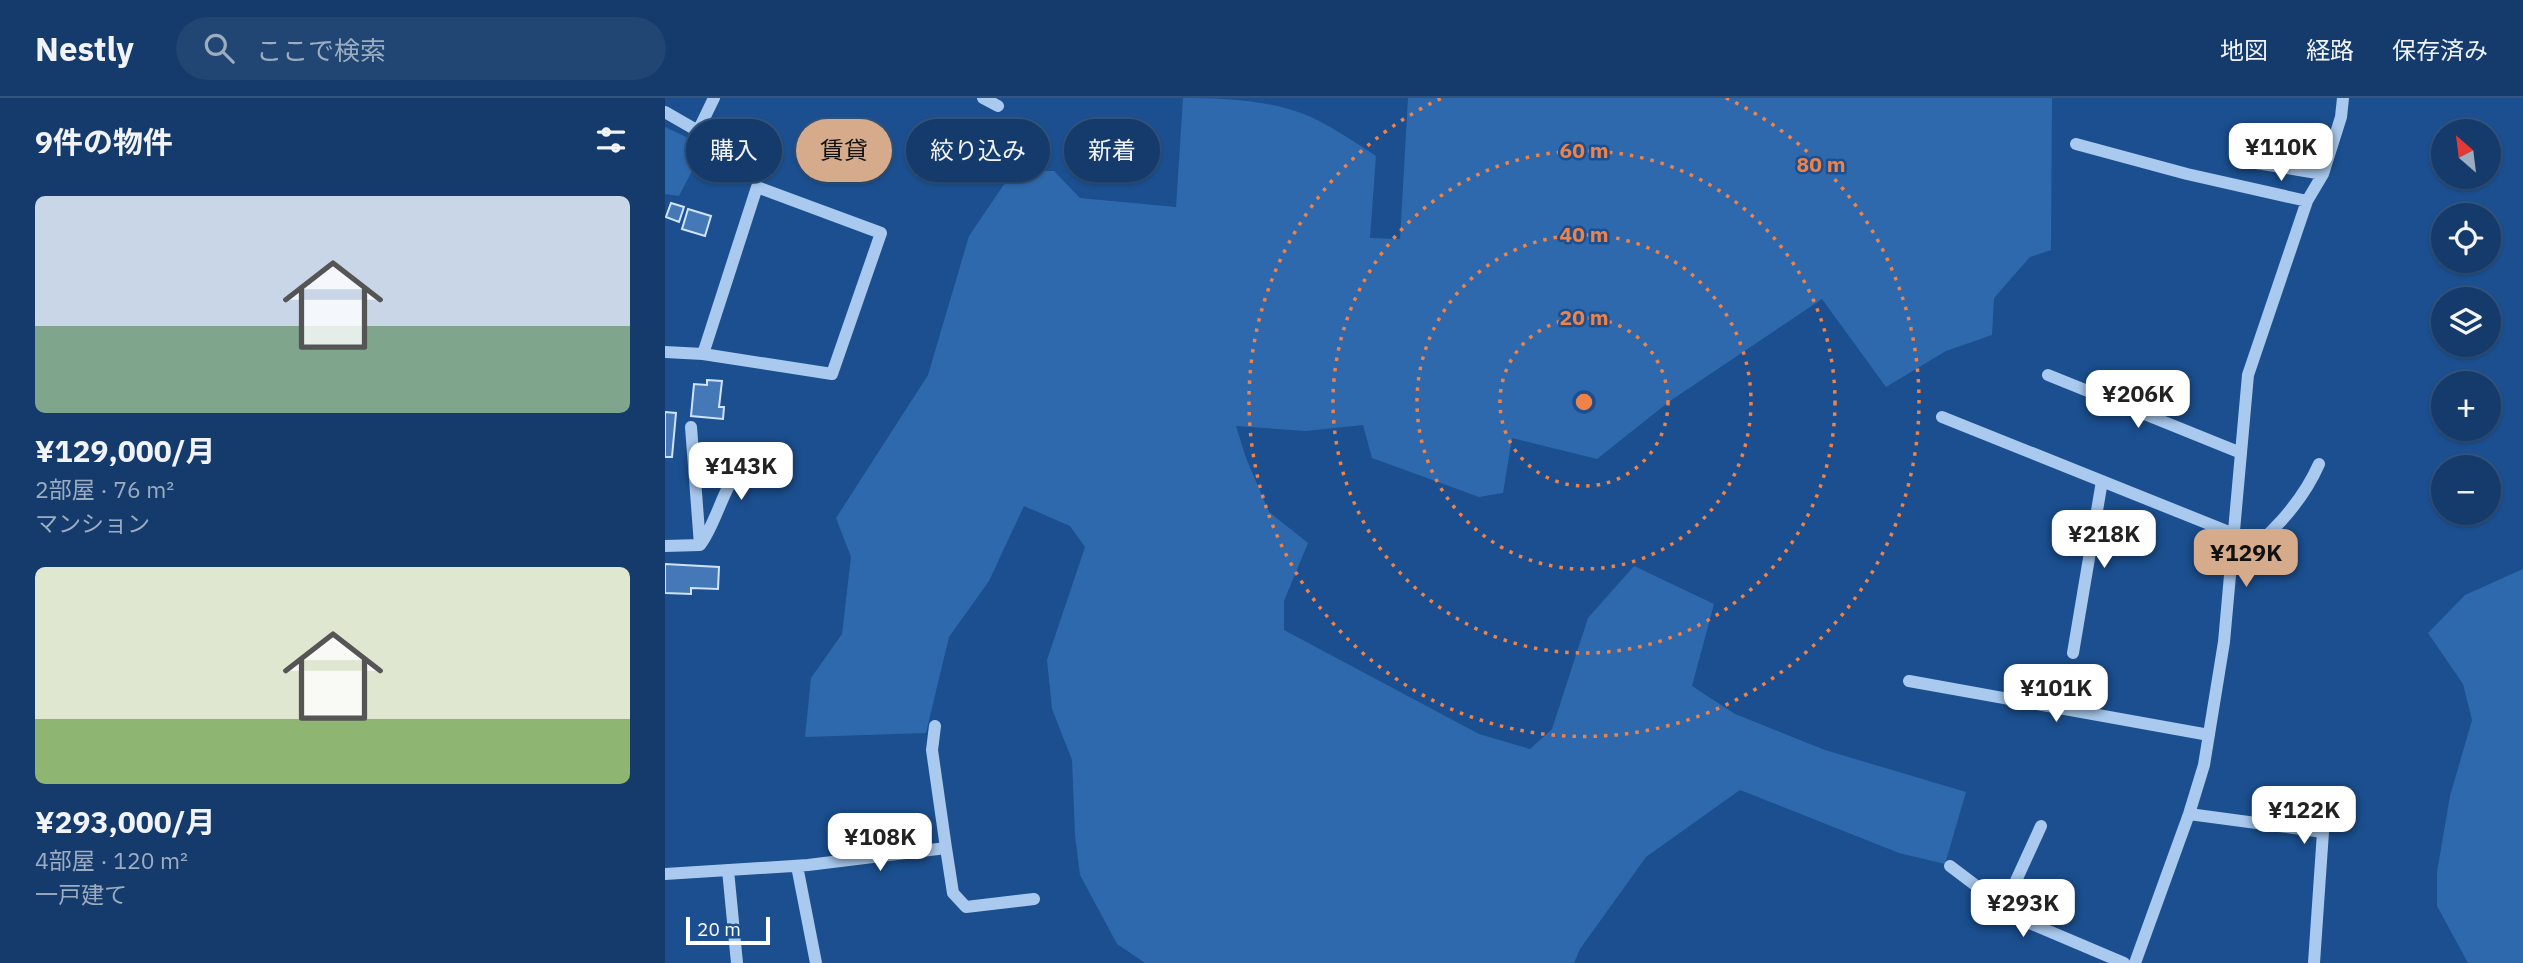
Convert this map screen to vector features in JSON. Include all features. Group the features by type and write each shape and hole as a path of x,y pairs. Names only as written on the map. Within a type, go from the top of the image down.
{"street":[{"path":"665,112 698,131 714,98"},
{"path":"983,98 998,106"},
{"path":"2135,963 2204,765 2224,642 2248,375 2307,201 2323,174 2341,117 2343,98"},
{"path":"2076,144 2187,174 2307,201"},
{"path":"2244,161 2323,174"},
{"path":"665,352 703,354 832,374 881,233 757,187 703,354"},
{"path":"2048,376 2241,453"},
{"path":"1943,417 2234,534"},
{"path":"691,427 700,545"},
{"path":"665,546 700,545 709,534 734,477 753,464 783,455"},
{"path":"2231,567 2267,538 2308,488 2319,464"},
{"path":"2073,653 2102,481"},
{"path":"1909,681 2209,735"},
{"path":"935,726 932,750 953,893 966,906 1034,899"},
{"path":"2189,814 2323,832 2314,963"},
{"path":"2004,907 2041,826"},
{"path":"665,874 797,866 946,848"},
{"path":"797,866 815,963"},
{"path":"1950,866 2020,919 2124,963"},
{"path":"728,870 737,963"}],"shaded area":[{"path":"1183,98 1231,100 1280,107 1311,117 1336,130 1376,156 1370,238 1400,239 1408,98 2052,98 2051,250 2030,257 1994,298 1992,335 1946,351 1886,387 1822,299 1670,401 1597,459 1512,438 1503,493 1479,497 1372,458 1363,425 1306,431 1236,426 1246,458 1269,512 1308,543 1284,601 1284,630 1479,734 1530,749 1552,729 1588,618 1634,566 1714,604 1692,686 1735,714 1825,750 1966,792 1945,864 1899,853 1740,790 1646,857 1580,949 1574,963 1145,963 1117,944 1080,875 1075,835 1072,760 1052,709 1047,660 1085,547 1070,526 1024,506 989,581 949,637 926,733 805,737 811,678 842,634 851,557 836,518 928,375 969,236 1006,182 1050,182 1050,171 1054,171 1080,198 1176,207"},
{"path":"665,127 686,137 686,182 679,196 665,194"},
{"path":"2523,569 2523,963 2468,963 2437,906 2437,872 2450,796 2472,720 2463,684 2428,633 2465,595"}],"building":[{"path":"671,203 684,207 679,222 666,217"},
{"path":"688,209 711,216 705,236 682,229"},
{"path":"707,380 722,381 719,407 724,407 723,419 691,416 694,384 707,385"},
{"path":"665,412 676,413 672,457 665,457"},
{"path":"665,564 719,567 718,589 691,588 691,594 665,593"}]}
